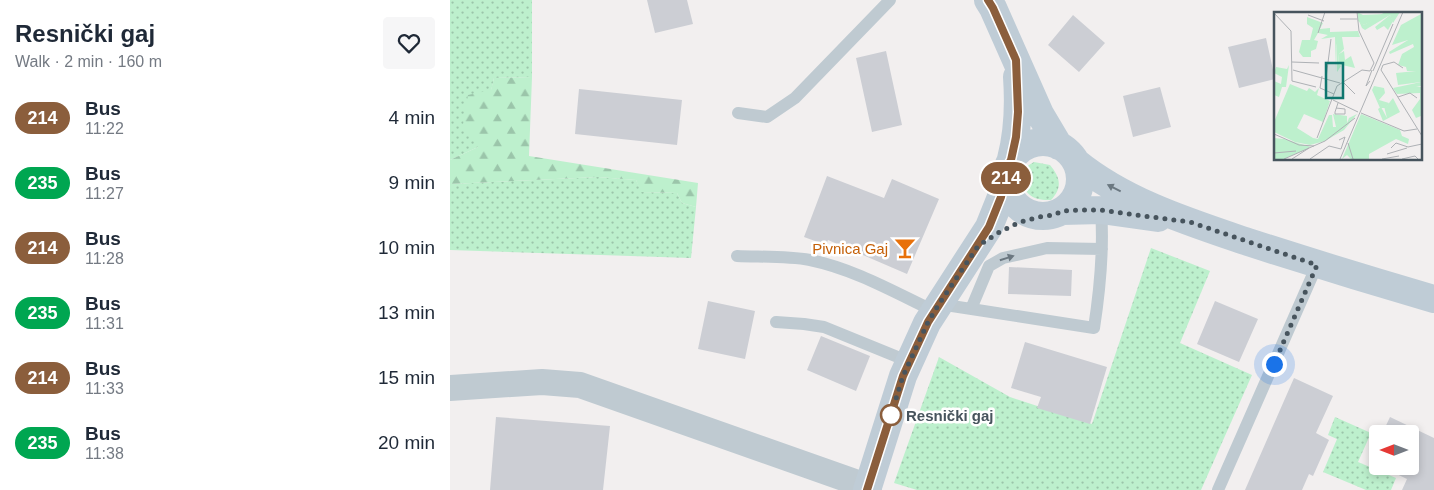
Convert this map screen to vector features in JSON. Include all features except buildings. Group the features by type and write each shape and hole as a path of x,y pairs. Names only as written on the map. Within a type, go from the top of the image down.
{"street":[{"path":"978,246 1007,228 1050,214 1070,204 1080,184 1079,171 1040,114 994,3"},
{"path":"450,388 542,382 580,385 868,488 903,376 937,307 978,246 996,211 1016,137 1018,112 1016,60"},
{"path":"1190,222 1101,210 1028,214 1014,204 1006,187 1008,169 1018,151 1036,142 1046,142 1067,154 1090,174 1115,189 1190,222 1317,265 1434,299"}],"lane":[{"path":"738,113 767,117 795,98 890,0"},
{"path":"737,256 808,260 835,266 937,307 971,309 1094,328 1100,290 1101,210"},
{"path":"971,309 989,266 1003,258 1047,248 1102,249"},
{"path":"1218,490 1317,265"},
{"path":"776,322 824,327 910,362"}],"green space":[{"path":"450,0 532,0 532,77 494,78 478,147 450,160"},
{"path":"532,77 529,156 698,183 696,207 682,203 677,193 641,192 636,180 598,177 450,184 450,160 478,147 463,125 468,95 491,90 494,78"},
{"path":"1034,162 1050,165 1058,178 1059,186 1051,200 1037,199 1027,193 1023,182 1024,168"},
{"path":"598,177 636,180 642,192 677,193 682,203 696,207 691,258 450,250 450,184"},
{"path":"1151,248 1210,271 1180,343 1252,375 1201,490 917,490 894,483 939,357 1010,397 1092,424"},
{"path":"1335,417 1369,432 1369,437 1358,462 1369,467 1369,475 1389,475 1396,478 1391,490 1366,490 1323,472 1337,439 1328,435"}],"bus line":[{"name":"214","path":"867,490 903,376 928,322 989,227 1001,197 1007,167 1011,160 1016,137 1018,112 1016,60 988,0"}],"place":[{"name":"Pivnica Gaj","path":"905,248"},
{"name":"Resnički gaj","path":"891,415"}],"route":[{"path":"891,415 903,376 928,322 978,246 1020,222 1054,215 1062,211 1101,210 1190,222 1317,265 1274,364"}]}
